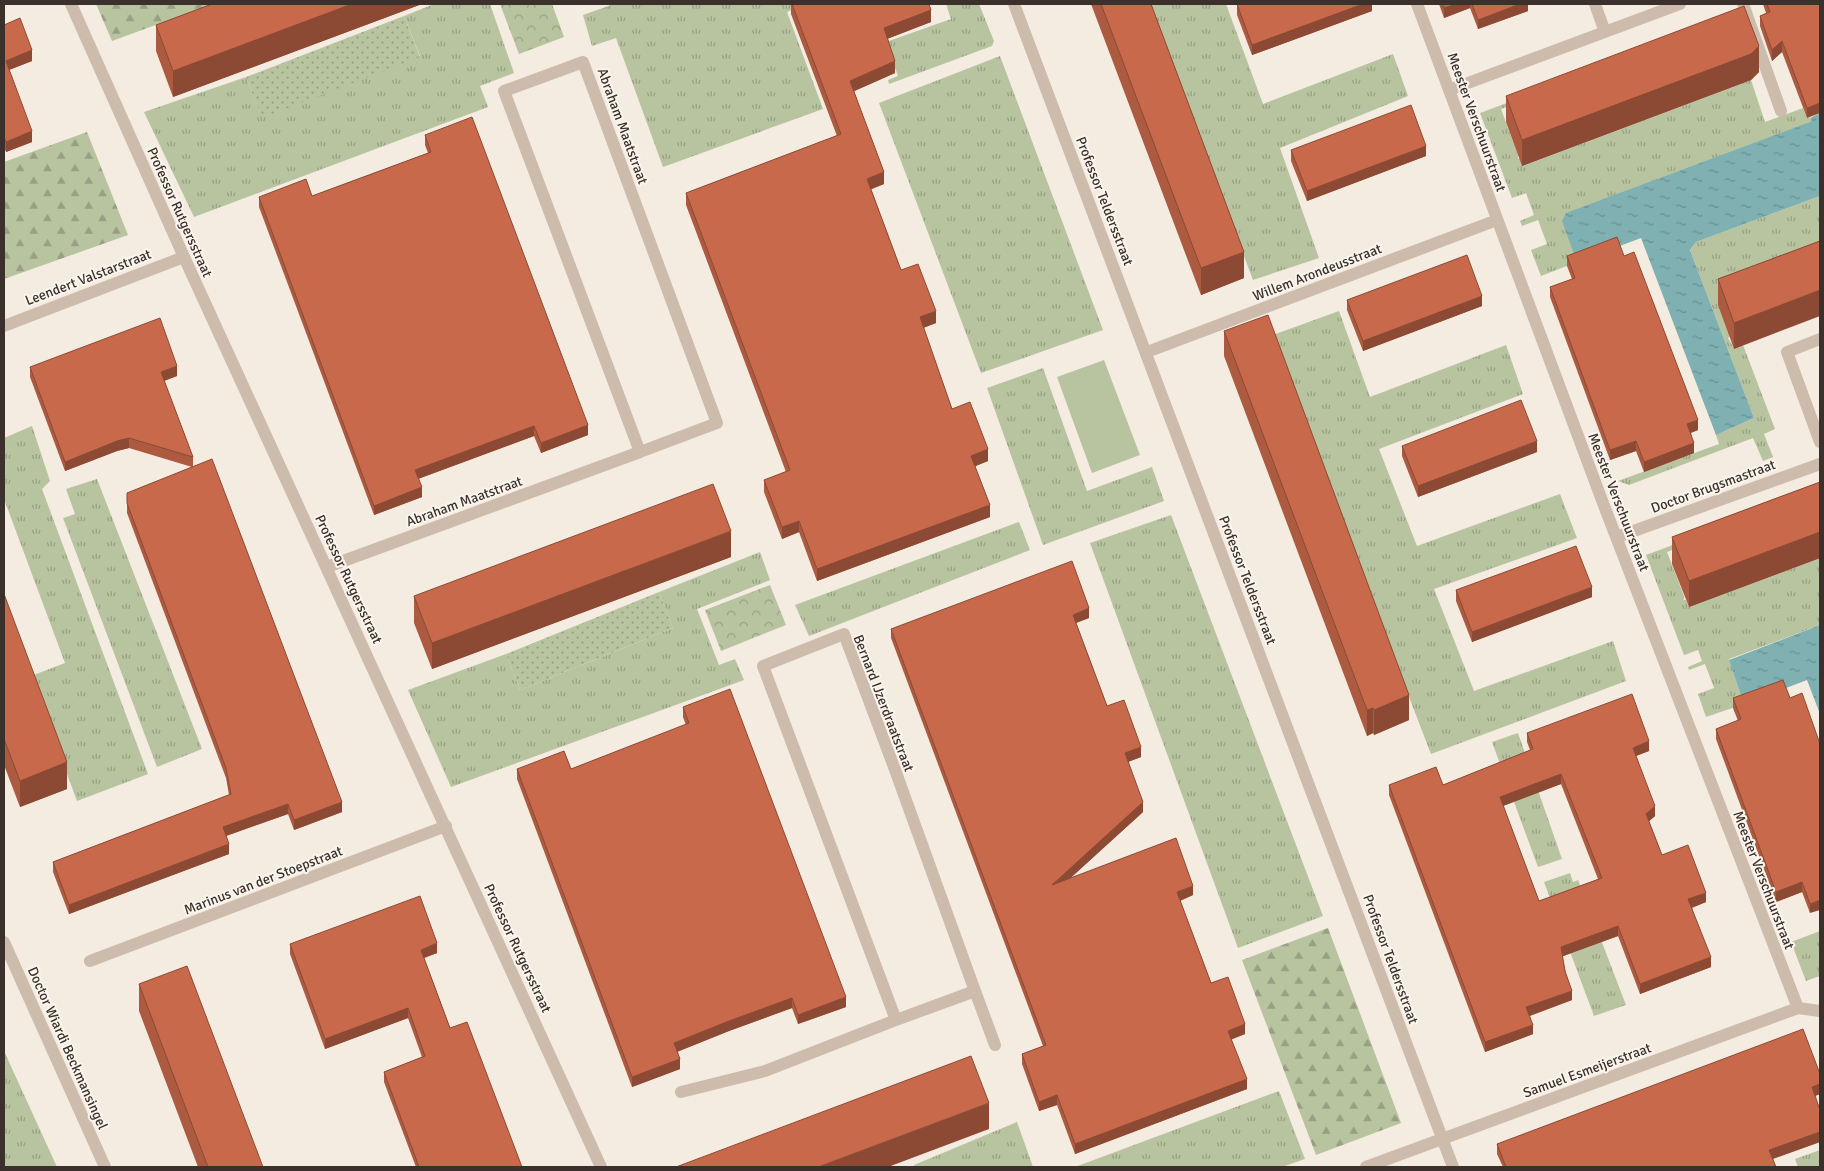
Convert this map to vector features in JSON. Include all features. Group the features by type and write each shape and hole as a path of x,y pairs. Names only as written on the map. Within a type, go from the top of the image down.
{"street":[{"name":"Professor Rutgersstraat","path":"71,4 184,257 601,1167"},
{"name":"Professor Teldersstraat","path":"1014,4 1147,352 1453,1167"},
{"name":"Meester Verschuurstraat","path":"1417,4 1617,537 1798,1008"},
{"path":"1595,4 1605,32"},
{"path":"1450,90 1680,4"},
{"path":"1743,4 1781,111"},
{"name":"Abraham Maatstraat","path":"327,568 717,424 583,62 504,90 640,452"},
{"name":"Willem Arondeusstraat","path":"1147,352 1497,220"},
{"name":"Leendert Valstarstraat","path":"4,326 184,257"},
{"path":"1820,339 1787,352 1820,442"},
{"name":"Doctor Brugsmastraat","path":"1617,537 1820,464"},
{"name":"Bernard IJzerdraatstraat","path":"896,1020 763,666 844,634 995,1045"},
{"name":"Marinus van der Stoepstraat","path":"90,961 446,826"},
{"name":"Doctor Wiardi Beckmansingel","path":"4,942 106,1167"},
{"path":"681,1092 764,1071 975,991"},
{"name":"Samuel Esmeijerstraat","path":"1366,1167 1798,1008 1820,1011"}],"green space":[{"path":"96,4 209,4 210,5 112,41"},
{"path":"434,4 490,4 514,73 480,86 488,107 194,217 144,112 246,77 262,117 420,56 404,16"},
{"path":"500,4 552,4 564,37 519,54"},
{"path":"614,4 806,4 787,12 823,109 663,167 616,38 592,46 583,15"},
{"path":"946,4 979,4 994,41 992,46 889,84 888,80 898,76 886,42 951,19"},
{"path":"1149,4 1226,4 1263,104 1393,54 1408,96 1280,148 1319,258 1253,280"},
{"path":"404,16 420,57 262,118 246,77"},
{"path":"1000,56 1103,330 981,373 879,103"},
{"path":"1751,80 1765,122 1803,108 1807,118 1812,117 1810,122 1577,262 1541,276 1531,250 1547,244 1538,220 1522,226 1520,221 1534,215 1526,193 1512,198 1480,113 1523,97 1524,101 1501,109 1518,159 1520,158 1523,166"},
{"path":"87,132 128,235 4,279 4,162"},
{"path":"1820,196 1820,267 1728,338 1734,348 1743,345 1775,429 1764,434 1773,457 1763,461 1753,438 1629,485 1618,481 1719,444 1716,435 1754,418 1690,250 1696,242"},
{"path":"1339,311 1370,397 1506,345 1523,394 1379,449 1417,546 1560,494 1577,538 1434,589 1474,691 1613,641 1626,681 1431,754 1270,336"},
{"path":"1104,360 1140,455 1092,473 1057,377"},
{"path":"1043,368 1087,491 1152,467 1164,501 1043,545 987,388"},
{"path":"32,426 50,481 42,489 148,774 77,801 31,676 65,663 4,499 4,438"},
{"path":"97,479 202,749 157,767 63,518 75,514 66,489"},
{"path":"1171,515 1323,916 1238,948 1090,543"},
{"path":"1019,522 1030,550 809,636 795,605"},
{"path":"1689,539 1690,543 1667,552 1684,600 1686,600 1689,607 1820,558 1820,625 1729,659 1744,704 1706,717 1698,694 1714,688 1705,664 1689,670 1688,667 1702,661 1698,650 1684,655 1646,555"},
{"path":"760,552 770,580 697,609 719,665 735,659 744,680 451,787 408,690 506,654 520,690 673,628 659,592"},
{"path":"770,585 786,625 721,651 705,610"},
{"path":"659,592 673,628 520,690 506,654"},
{"path":"1518,733 1562,859 1538,867 1492,742"},
{"path":"1570,873 1573,882 1578,880 1626,1005 1594,1016 1544,882"},
{"path":"1328,928 1401,1123 1316,1155 1242,960"},
{"path":"1820,931 1820,976 1806,981 1791,942"},
{"path":"4,1051 57,1167 4,1167"},
{"path":"1279,1091 1305,1159 1282,1167 1075,1167"},
{"path":"1017,1122 1033,1167 915,1167 914,1165"},
{"path":"1820,1150 1820,1167 1798,1167 1795,1159"}],"water":[{"path":"1820,113 1820,196 1696,242 1690,250 1754,418 1716,435 1641,238 1577,262 1562,221 1566,213 1810,122 1812,117"},
{"path":"1820,625 1820,714 1807,680 1744,704 1729,660"}],"building":[{"path":"212,4 352,4 173,71 156,25"},
{"path":"792,4 929,4 931,10 884,28 895,61 850,81 884,172 867,179 901,270 918,264 936,311 920,317 952,409 970,402 988,449 971,456 990,505 817,569 799,521 782,527 764,480 790,470 686,193 841,134"},
{"path":"1101,4 1151,4 1244,252 1201,268"},
{"path":"1237,4 1363,4 1252,45"},
{"path":"1443,4 1456,4 1444,8"},
{"path":"1472,4 1520,4 1478,20"},
{"path":"1767,4 1820,4 1820,103 1807,108 1782,41 1772,50 1760,16 1770,12"},
{"path":"1744,6 1759,46 1751,54 1522,140 1506,96"},
{"path":"20,18 32,50 6,61 32,131 6,142 4,137 4,25"},
{"path":"1411,105 1426,146 1307,191 1291,150"},
{"path":"472,117 588,425 541,443 534,426 415,470 422,487 374,506 259,197 306,179 312,196 431,152 425,135"},
{"path":"1617,237 1624,256 1634,252 1698,420 1687,424 1694,443 1644,462 1636,441 1610,450 1550,287 1575,278 1567,256"},
{"path":"1820,241 1820,290 1734,323 1718,279"},
{"path":"1467,255 1482,296 1363,341 1347,300"},
{"path":"1268,315 1409,695 1374,710 1373,708 1367,710 1224,331"},
{"path":"160,318 177,366 161,372 193,457 129,438 65,462 30,367"},
{"path":"1521,400 1537,441 1418,486 1402,446"},
{"path":"212,459 342,802 294,820 288,804 223,827 229,844 69,905 53,862 231,794 226,768 127,503 127,493"},
{"path":"1820,482 1820,532 1689,581 1672,537"},
{"path":"713,484 731,531 432,643 414,596"},
{"path":"1576,546 1592,587 1472,632 1456,590"},
{"path":"1072,561 1089,608 1073,615 1107,706 1124,700 1141,747 1125,753 1143,802 1052,885 1176,838 1193,886 1177,892 1211,983 1228,977 1245,1024 1228,1031 1247,1079 1075,1144 1057,1095 1039,1102 1022,1054 1046,1045 891,629"},
{"path":"4,594 67,762 20,781 4,739"},
{"path":"1783,680 1790,698 1802,693 1820,744 1820,900 1810,904 1802,882 1776,892 1716,729 1741,719 1733,698"},
{"path":"730,689 846,997 798,1015 792,998 729,1021 674,1043 680,1059 632,1077 517,769 564,751 571,769 689,723 683,707"},
{"path":"1632,694 1649,741 1633,748 1655,806 1646,814 1662,855 1688,845 1706,893 1688,899 1711,957 1640,984 1618,926 1561,947 1565,971 1572,991 1526,1007 1533,1025 1485,1042 1389,785 1436,767 1443,785 1533,749 1527,733","holes":["1561,774 1602,878 1539,901 1500,797"]},
{"path":"420,896 437,943 421,950 450,1028 467,1022 522,1167 419,1167 384,1072 425,1056 408,1008 325,1039 290,944"},
{"path":"187,966 263,1167 208,1167 139,984"},
{"path":"1803,1029 1820,1074 1820,1084 1812,1087 1820,1110 1820,1132 1769,1150 1776,1167 1506,1167 1497,1144"},
{"path":"971,1056 989,1103 818,1167 676,1167"}]}
